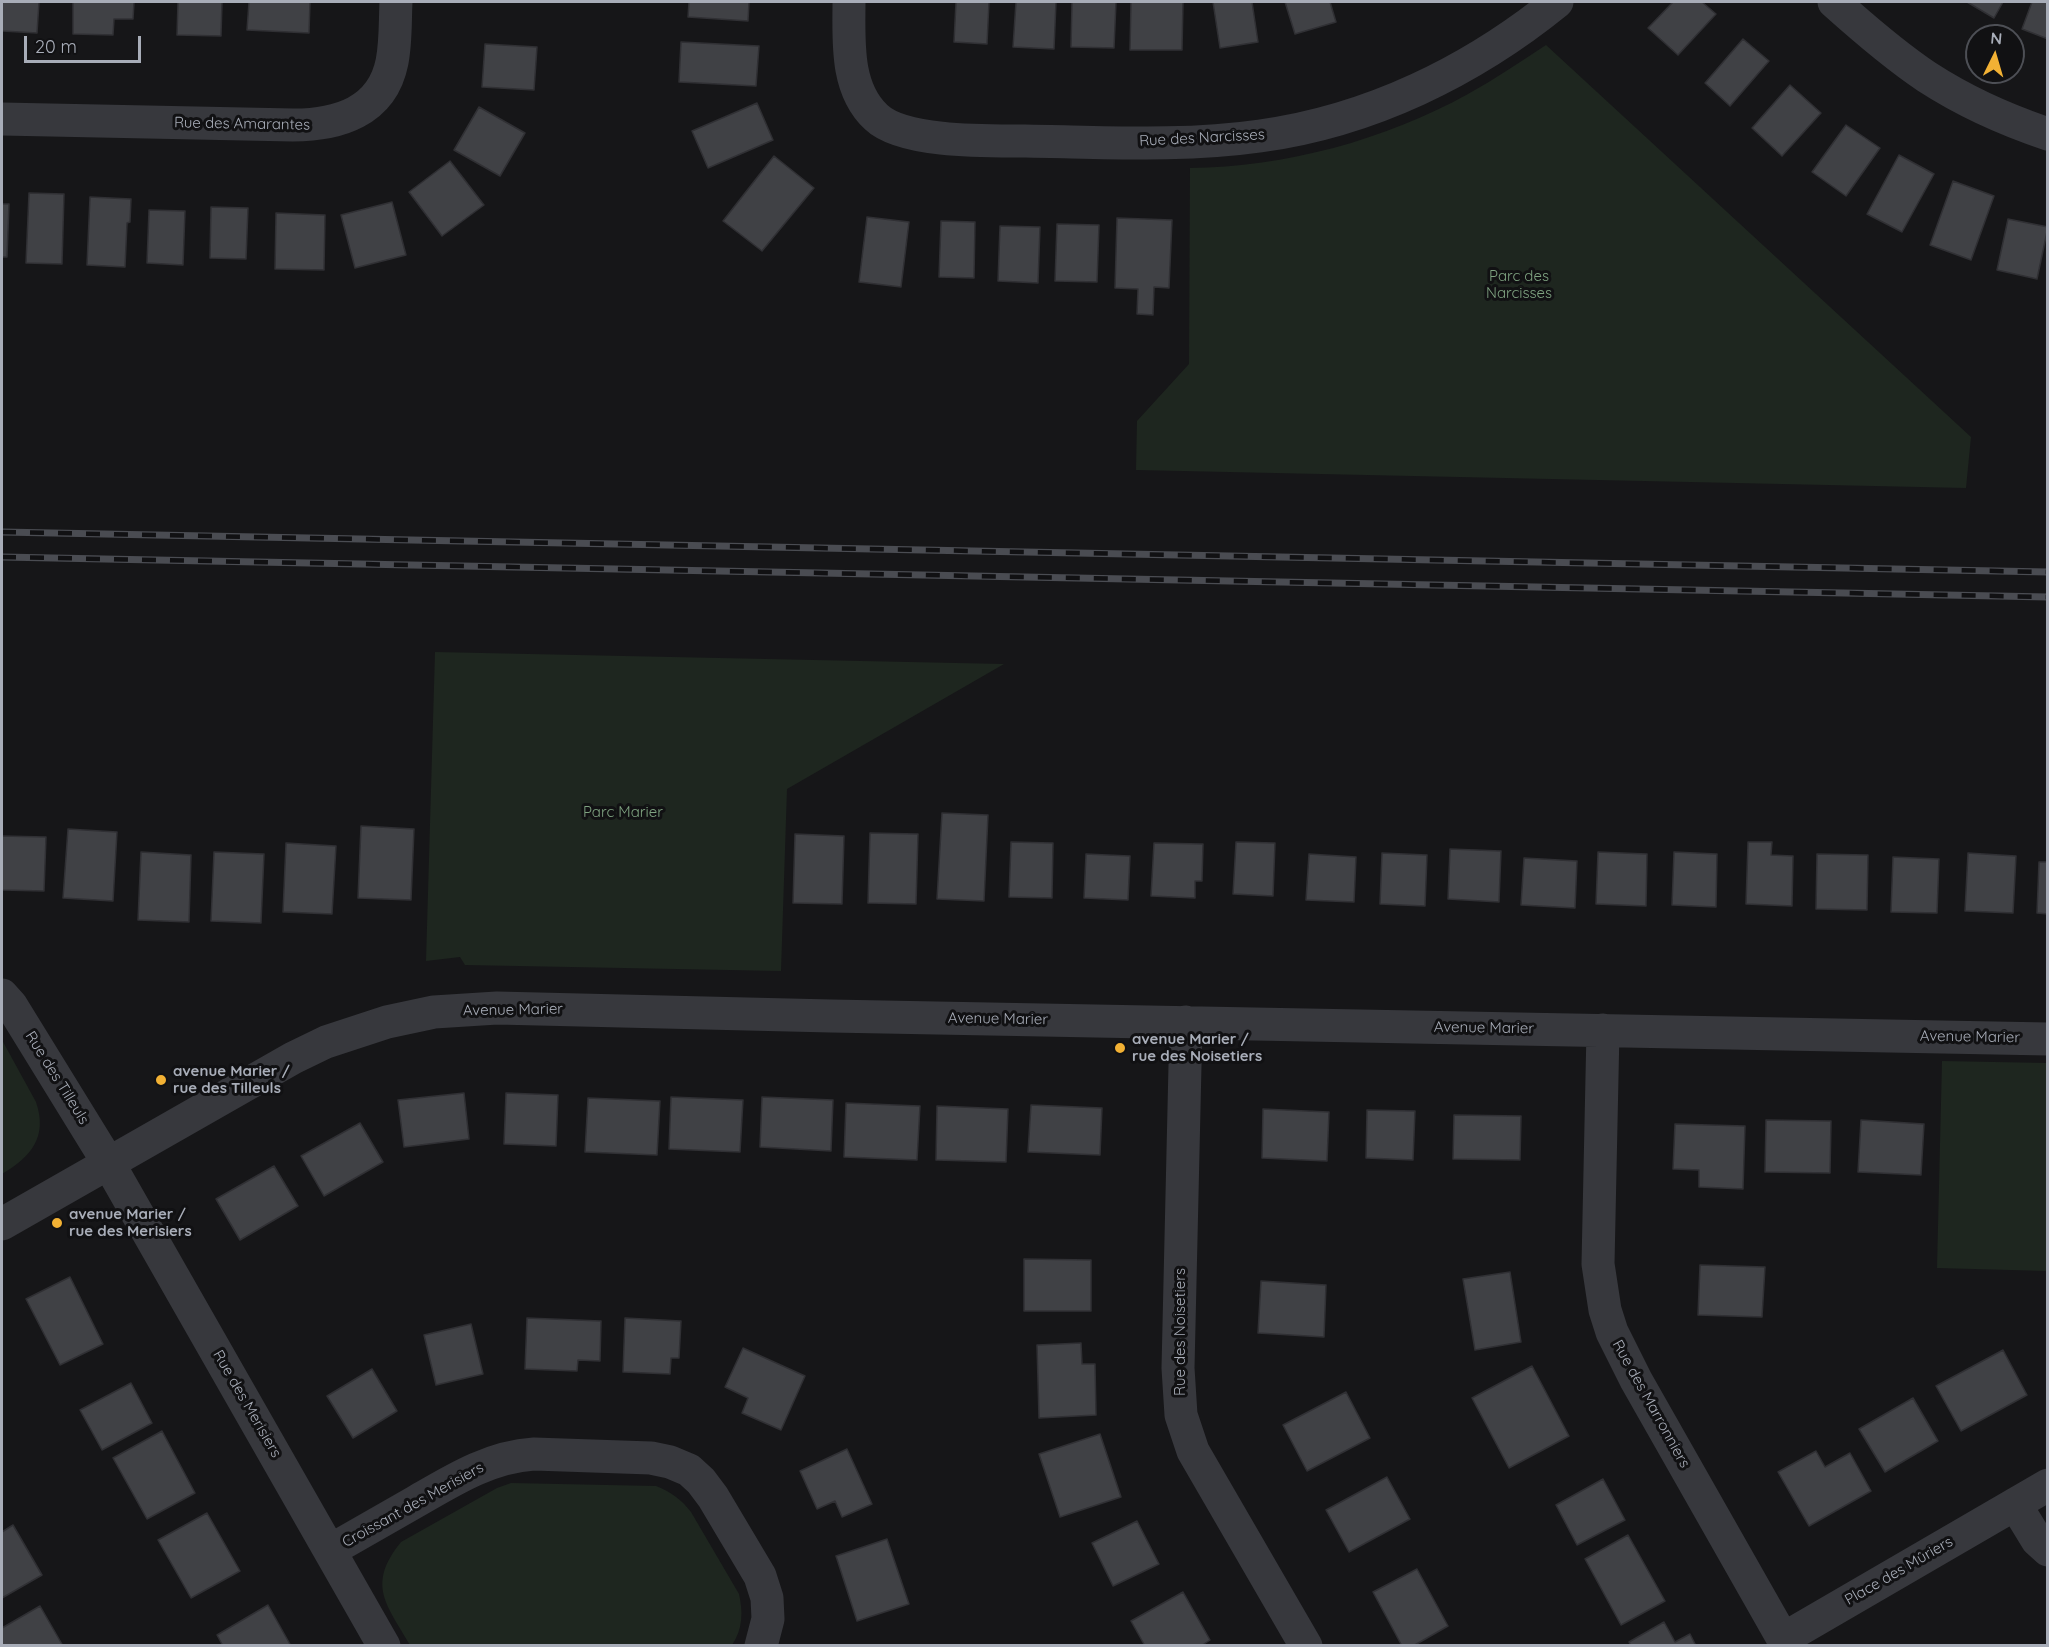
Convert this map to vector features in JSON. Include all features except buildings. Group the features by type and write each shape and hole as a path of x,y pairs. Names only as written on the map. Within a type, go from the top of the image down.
{"street":[{"name":"Rue des Amarantes","path":"2,119 293,125 333,122 365,107 376,96 386,80 392,63 396,2"},
{"name":"Rue des Narcisses","path":"849,2 849,37 852,71 856,86 868,109 887,125 920,135 987,141 1163,142 1226,140 1281,133 1345,117 1407,95 1486,54 1557,2"},
{"path":"1834,2 1926,77 1989,111 2048,134"},
{"name":"Rue des Tilleuls","path":"2,995 11,1005 110,1164"},
{"name":"Avenue Marier","path":"2,1224 326,1042 378,1025 434,1012 497,1008 843,1017 2048,1039"},
{"name":"Rue des Noisetiers","path":"1186,1022 1178,1368 1181,1415 1193,1451 1306,1646"},
{"name":"Rue des Marronniers","path":"1603,1030 1598,1264 1605,1310 1612,1332 1636,1380 1785,1642"},
{"name":"Rue des Merisiers","path":"110,1164 384,1646"},
{"name":"Croissant des Merisiers","path":"331,1550 464,1474 516,1455 651,1458 670,1462 689,1470 707,1489 760,1576 767,1598 768,1619 761,1646"},
{"name":"Place des Mûriers","path":"1785,1642 2048,1485"},
{"path":"2015,1504 2037,1539 2048,1550"}],"green space":[{"name":"Parc des Narcisses","path":"1546,45 1971,437 1966,488 1136,470 1137,421 1189,364 1190,168 1262,162 1298,156 1369,137 1403,125 1468,94"},
{"name":"Parc Marier","path":"435,652 1004,664 787,789 781,971 465,965 460,957 426,961"},
{"path":"2,1040 36,1102 40,1126 38,1136 29,1153 2,1174"},
{"path":"1942,1061 2047,1063 2047,1271 1937,1268"},
{"path":"511,1483 656,1486 675,1496 691,1512 739,1594 741,1620 732,1645 410,1645 384,1595 382,1583 390,1557 401,1542 497,1488"}],"railway":[{"path":"2,532 2048,572"},
{"path":"2,557 2048,597"}],"place":[{"name":"avenue Marier / rue des Noisetiers","path":"1120,1048"},
{"name":"avenue Marier / rue des Tilleuls","path":"161,1080"},
{"name":"avenue Marier / rue des Merisiers","path":"57,1223"}]}
